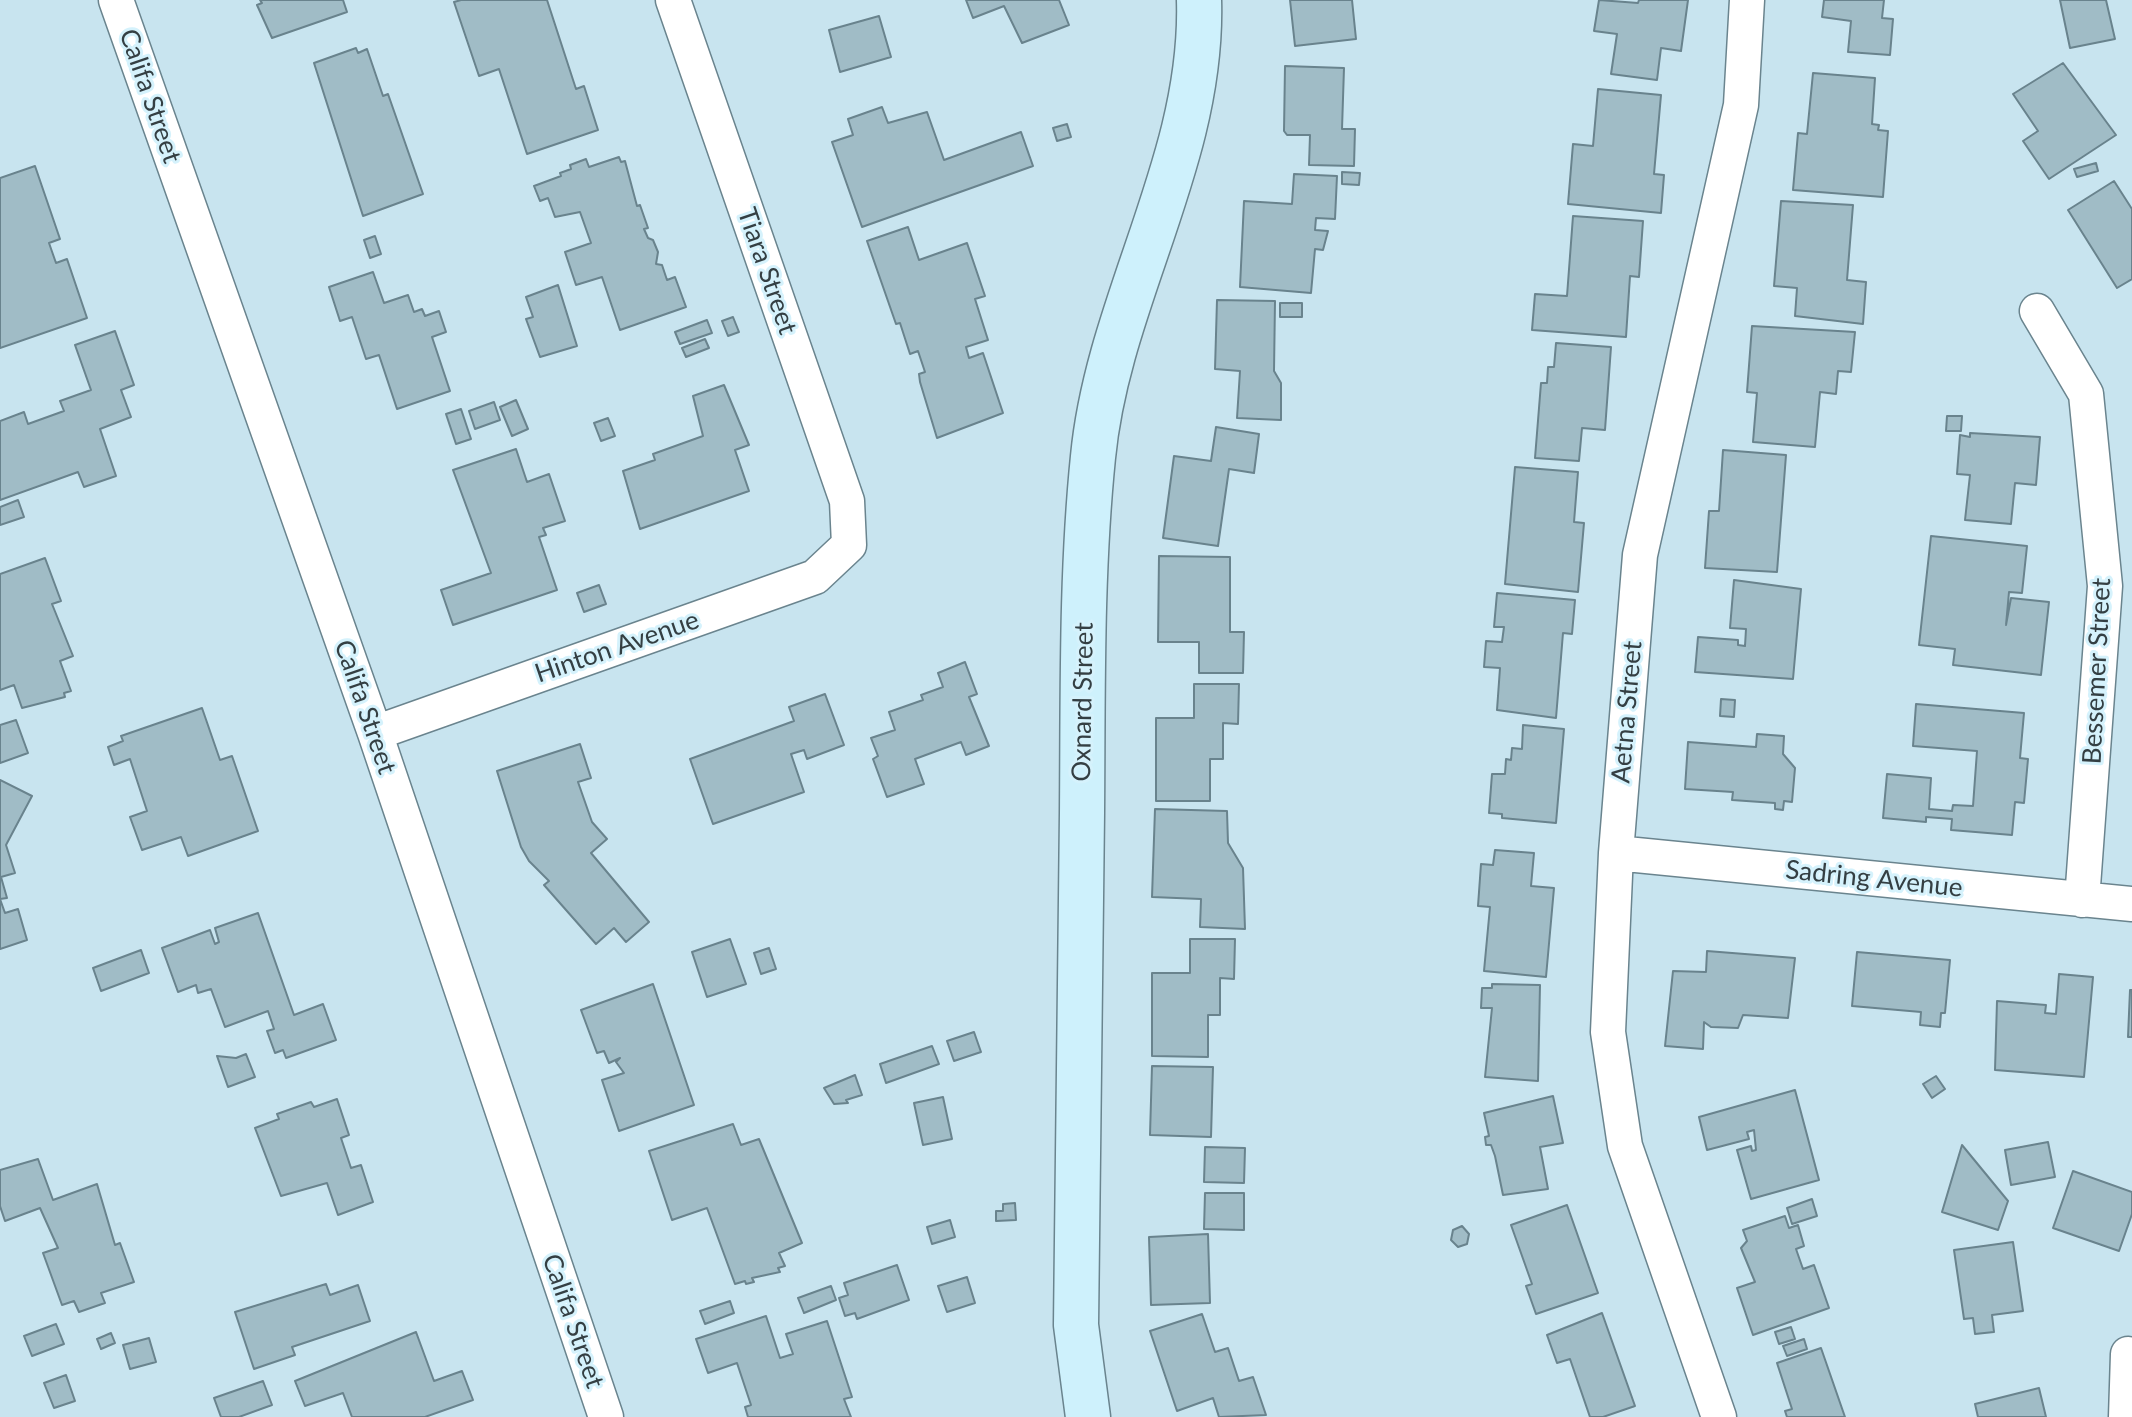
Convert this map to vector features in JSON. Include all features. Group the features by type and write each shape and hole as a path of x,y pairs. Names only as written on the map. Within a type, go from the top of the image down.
{"street":[{"name":"Califa Street","path":"116,0 375,733 606,1417"},
{"name":"Tiara Street","path":"673,0 847,501 849,545"},
{"name":"Oxnard Street","path":"1088,1417 1076,1325 1084,595 1093,455 1104,392 1172,180 1191,95 1199,0"},
{"name":"Aetna Street","path":"1719,1417 1625,1146 1608,1032 1616,853 1640,555 1741,105 1747,0"},
{"name":"Bessemer Street","path":"2037,311 2086,394 2105,586 2082,900"},
{"name":"Hinton Avenue","path":"375,733 815,577 849,545"},
{"name":"Sadring Avenue","path":"1616,853 2132,904"},
{"path":"2126,1417 2128,1354"}],"building":[{"path":"260,0 343,0 347,12 272,38 257,5 262,3"},
{"path":"547,0 576,89 584,86 598,130 527,154 499,69 479,76 454,2"},
{"path":"966,0 1059,0 1069,25 1022,43 1004,6 973,18"},
{"path":"1290,0 1352,0 1356,39 1295,46"},
{"path":"1599,0 1638,3 1639,0 1688,0 1681,51 1661,48 1657,80 1611,74 1617,34 1594,31"},
{"path":"1824,0 1884,0 1882,18 1893,19 1890,55 1848,52 1851,21 1822,17"},
{"path":"2060,0 2106,0 2115,39 2070,48"},
{"path":"879,16 891,57 840,72 829,30"},
{"path":"356,48 358,53 367,49 383,96 388,94 423,194 363,216 314,63"},
{"path":"2063,63 2116,135 2049,179 2023,141 2038,131 2013,94"},
{"path":"1285,66 1344,68 1342,129 1355,129 1354,166 1309,165 1310,135 1287,135 1284,131"},
{"path":"1813,73 1875,78 1872,124 1879,125 1878,130 1888,131 1883,197 1793,190 1798,133 1807,134"},
{"path":"1598,89 1661,95 1654,174 1664,175 1661,213 1568,204 1573,144 1593,146"},
{"path":"882,107 888,123 927,112 944,160 1021,132 1033,166 862,227 832,142 853,135 848,119"},
{"path":"1067,124 1071,137 1057,141 1053,128"},
{"path":"619,157 621,162 625,161 637,206 640,205 648,228 644,229 658,252 656,264 662,265 667,280 675,277 686,307 620,330 602,277 576,285 565,252 591,243 580,212 555,217 548,198 540,201 534,186 561,176 560,173 571,169 570,165 586,159 589,167"},
{"path":"2096,163 2098,171 2077,177 2074,169"},
{"path":"35,166 60,239 49,243 56,263 67,259 87,318 0,348 0,178"},
{"path":"1342,172 1360,173 1359,185 1342,184"},
{"path":"1294,174 1337,176 1335,219 1316,218 1315,230 1328,231 1323,250 1315,249 1311,293 1240,287 1244,201 1292,204"},
{"path":"2114,181 2132,209 2132,279 2117,288 2068,210"},
{"path":"1781,201 1853,205 1847,280 1866,282 1863,324 1795,316 1797,288 1774,286"},
{"path":"1573,216 1643,221 1639,277 1630,276 1626,337 1532,330 1535,294 1567,296"},
{"path":"908,227 919,260 967,243 985,296 975,299 988,340 966,347 969,358 983,353 1003,413 937,438 920,382 919,374 925,372 918,351 910,354 900,323 896,324 867,241"},
{"path":"375,236 381,254 370,258 364,240"},
{"path":"373,272 384,303 408,295 414,312 422,309 425,316 439,311 446,332 432,337 450,391 397,409 379,355 366,359 352,317 340,321 329,287"},
{"path":"558,285 577,346 540,357 526,319 533,317 526,297"},
{"path":"1217,300 1275,301 1274,371 1281,383 1281,420 1237,418 1240,371 1215,369"},
{"path":"1280,303 1302,303 1302,317 1280,317"},
{"path":"733,317 739,332 728,336 722,321"},
{"path":"707,320 712,333 680,344 675,332"},
{"path":"1752,326 1855,332 1851,372 1838,371 1836,394 1820,392 1815,447 1753,442 1757,393 1747,392"},
{"path":"115,331 134,385 121,390 131,417 100,429 116,476 84,487 78,472 0,500 0,421 24,412 28,424 64,411 60,401 91,390 75,345"},
{"path":"705,339 709,348 686,357 682,348"},
{"path":"1556,343 1611,347 1605,430 1582,428 1579,461 1535,458 1541,383 1547,383 1548,367 1554,367"},
{"path":"724,385 749,445 735,450 749,491 640,529 623,471 655,460 653,454 703,436 693,396"},
{"path":"516,400 528,429 512,436 500,407"},
{"path":"494,402 500,420 475,429 469,411"},
{"path":"461,409 471,439 456,444 446,414"},
{"path":"1947,416 1962,416 1961,431 1946,431"},
{"path":"608,418 615,436 601,441 594,423"},
{"path":"1216,427 1259,434 1254,473 1229,469 1218,546 1163,538 1174,456 1211,461"},
{"path":"1970,433 2040,437 2036,485 2015,483 2011,524 1965,520 1970,475 1957,474 1960,435 1970,437"},
{"path":"516,449 527,482 549,474 565,521 543,528 546,535 539,537 557,590 453,625 441,590 491,573 453,470"},
{"path":"1723,450 1786,455 1777,572 1705,568 1709,511 1719,511"},
{"path":"1515,467 1578,472 1574,522 1584,523 1578,592 1505,584"},
{"path":"18,500 24,517 0,525 0,507"},
{"path":"1931,536 2027,546 2022,593 2009,592 2006,625 2011,598 2049,602 2041,675 1953,665 1955,649 1919,645"},
{"path":"1159,556 1230,557 1230,632 1244,632 1243,673 1199,673 1199,642 1158,642"},
{"path":"45,558 61,601 52,604 73,656 60,661 71,691 64,693 65,697 22,708 14,685 0,690 0,574"},
{"path":"1734,580 1801,589 1793,679 1695,672 1698,637 1738,640 1738,645 1745,646 1746,629 1730,628"},
{"path":"599,585 606,604 584,612 577,593"},
{"path":"1497,593 1575,600 1572,634 1563,633 1556,718 1497,710 1500,668 1484,667 1486,641 1502,642 1504,627 1494,627"},
{"path":"965,662 977,694 969,697 989,746 966,755 961,742 915,759 924,784 887,797 873,759 878,756 871,738 895,730 889,712 923,700 921,695 943,687 938,673"},
{"path":"1194,684 1239,684 1238,724 1223,723 1223,759 1210,759 1210,801 1156,801 1156,718 1194,718"},
{"path":"825,694 844,745 807,759 804,750 791,754 804,792 713,824 690,759 794,721 789,707"},
{"path":"1721,699 1735,700 1734,717 1720,716"},
{"path":"1916,704 2024,713 2020,758 2028,759 2024,803 2015,802 2012,835 1951,830 1952,819 1926,817 1926,822 1883,818 1887,774 1931,778 1929,809 1952,811 1953,805 1973,806 1977,751 1913,746"},
{"path":"202,708 220,760 232,756 258,831 188,856 181,837 142,850 130,817 147,811 130,759 114,765 108,747 123,741 121,736"},
{"path":"16,720 28,753 0,763 0,725"},
{"path":"1523,725 1564,729 1556,823 1502,818 1502,814 1489,813 1492,774 1505,774 1506,759 1511,760 1512,748 1522,749"},
{"path":"1757,734 1784,736 1783,754 1795,768 1792,802 1784,801 1783,810 1775,809 1775,803 1732,800 1733,792 1685,789 1688,742 1756,747"},
{"path":"580,744 591,778 578,782 592,822 607,839 591,853 649,922 626,942 614,928 596,944 544,885 549,881 529,861 521,847 497,771"},
{"path":"0,780 32,796 6,845 15,873 1,877 7,898 0,899"},
{"path":"1155,809 1227,811 1228,843 1243,868 1245,929 1200,927 1201,899 1152,897"},
{"path":"1495,850 1534,853 1531,886 1554,888 1546,977 1484,971 1490,907 1478,906 1481,864 1493,865"},
{"path":"0,899 5,913 18,909 27,940 0,949"},
{"path":"258,913 294,1015 323,1004 336,1040 286,1058 283,1050 275,1053 267,1031 274,1029 268,1011 225,1027 211,989 198,993 196,985 178,992 162,948 210,930 215,944 219,942 215,928"},
{"path":"730,939 746,984 707,997 692,952"},
{"path":"1190,939 1235,939 1234,979 1220,978 1220,1015 1208,1015 1208,1057 1152,1056 1152,973 1190,973"},
{"path":"769,948 776,969 761,974 754,953"},
{"path":"141,950 149,973 101,991 93,968"},
{"path":"1707,951 1795,958 1788,1018 1743,1015 1738,1028 1711,1027 1704,1022 1703,1049 1665,1046 1673,971 1706,972"},
{"path":"1857,952 1950,960 1945,1013 1941,1013 1940,1027 1920,1025 1921,1012 1852,1006"},
{"path":"2059,974 2093,977 2084,1077 1995,1070 1997,1001 2046,1005 2045,1013 2056,1014"},
{"path":"653,984 694,1105 619,1131 602,1080 624,1073 616,1062 620,1058 609,1063 604,1051 597,1053 581,1010"},
{"path":"1492,984 1540,985 1538,1081 1485,1077 1492,1008 1481,1008 1482,988 1492,988"},
{"path":"2130,990 2132,1037 2128,1037"},
{"path":"974,1032 981,1052 954,1061 947,1041"},
{"path":"932,1046 939,1064 886,1083 880,1064"},
{"path":"246,1054 255,1077 228,1087 217,1056 236,1058"},
{"path":"1152,1066 1213,1067 1211,1137 1150,1135"},
{"path":"855,1075 862,1095 846,1100 848,1103 834,1104 824,1088"},
{"path":"1936,1076 1945,1089 1932,1098 1923,1084"},
{"path":"1795,1090 1819,1180 1751,1199 1737,1150 1751,1146 1752,1151 1756,1150 1754,1130 1747,1132 1749,1139 1707,1150 1699,1117"},
{"path":"1553,1096 1563,1143 1540,1147 1548,1189 1503,1195 1495,1156 1491,1145 1486,1145 1485,1137 1489,1136 1484,1113"},
{"path":"943,1097 952,1139 923,1145 914,1103"},
{"path":"337,1099 349,1135 341,1138 351,1168 361,1165 373,1202 338,1215 327,1183 281,1196 255,1128 279,1119 277,1114 311,1102 314,1107"},
{"path":"733,1124 741,1145 759,1139 802,1243 779,1253 785,1266 778,1268 780,1272 752,1278 754,1282 746,1284 745,1281 735,1284 707,1208 672,1220 649,1151"},
{"path":"2048,1142 2055,1177 2011,1185 2005,1150"},
{"path":"1962,1145 2008,1201 1998,1230 1942,1212"},
{"path":"1205,1147 1245,1148 1244,1183 1204,1182"},
{"path":"38,1159 53,1200 97,1184 115,1245 120,1243 134,1282 101,1293 105,1303 79,1312 74,1301 62,1305 43,1253 58,1248 40,1208 5,1221 0,1206 0,1170"},
{"path":"2073,1171 2132,1192 2132,1214 2119,1251 2053,1228"},
{"path":"1205,1193 1244,1193 1244,1230 1204,1229"},
{"path":"1812,1199 1817,1216 1792,1224 1787,1208"},
{"path":"1015,1203 1016,1220 996,1221 996,1211 1003,1211 1003,1204"},
{"path":"1567,1205 1598,1293 1536,1314 1526,1286 1532,1284 1511,1225"},
{"path":"1785,1216 1789,1228 1798,1225 1804,1246 1796,1249 1803,1269 1814,1265 1829,1308 1753,1335 1737,1288 1755,1282 1741,1248 1747,1241 1743,1230"},
{"path":"950,1220 955,1237 932,1244 927,1227"},
{"path":"1462,1226 1469,1234 1467,1244 1458,1247 1451,1240 1453,1230"},
{"path":"1208,1234 1210,1303 1151,1305 1149,1237"},
{"path":"2013,1242 2023,1311 1992,1315 1994,1332 1975,1334 1973,1318 1964,1319 1954,1250"},
{"path":"897,1265 909,1300 857,1319 855,1313 845,1316 839,1298 848,1295 844,1283"},
{"path":"967,1277 975,1303 947,1312 938,1286"},
{"path":"326,1284 330,1295 358,1285 370,1321 292,1347 295,1355 254,1369 235,1312"},
{"path":"831,1286 836,1300 804,1313 798,1298"},
{"path":"730,1301 734,1313 705,1324 700,1311"},
{"path":"1602,1313 1635,1406 1603,1417 1590,1417 1570,1359 1557,1363 1547,1335"},
{"path":"1202,1314 1215,1352 1228,1348 1239,1381 1253,1377 1266,1415 1219,1417 1213,1398 1177,1411 1150,1331"},
{"path":"766,1316 780,1358 793,1354 786,1334 827,1321 852,1397 844,1399 851,1417 748,1417 745,1407 751,1405 737,1363 708,1373 696,1339"},
{"path":"56,1324 64,1344 32,1356 24,1336"},
{"path":"1791,1327 1795,1339 1779,1344 1775,1332"},
{"path":"416,1332 434,1381 462,1371 473,1400 425,1417 352,1417 343,1393 305,1406 295,1381"},
{"path":"111,1333 115,1343 101,1349 97,1339"},
{"path":"149,1338 156,1362 130,1369 123,1345"},
{"path":"1804,1339 1807,1349 1787,1356 1783,1346"},
{"path":"1821,1348 1845,1417 1787,1417 1785,1411 1792,1409 1777,1363"},
{"path":"66,1375 75,1401 54,1408 44,1383"},
{"path":"263,1381 272,1405 239,1417 221,1417 214,1398"},
{"path":"2039,1388 2046,1417 1978,1417 1975,1404"}]}
